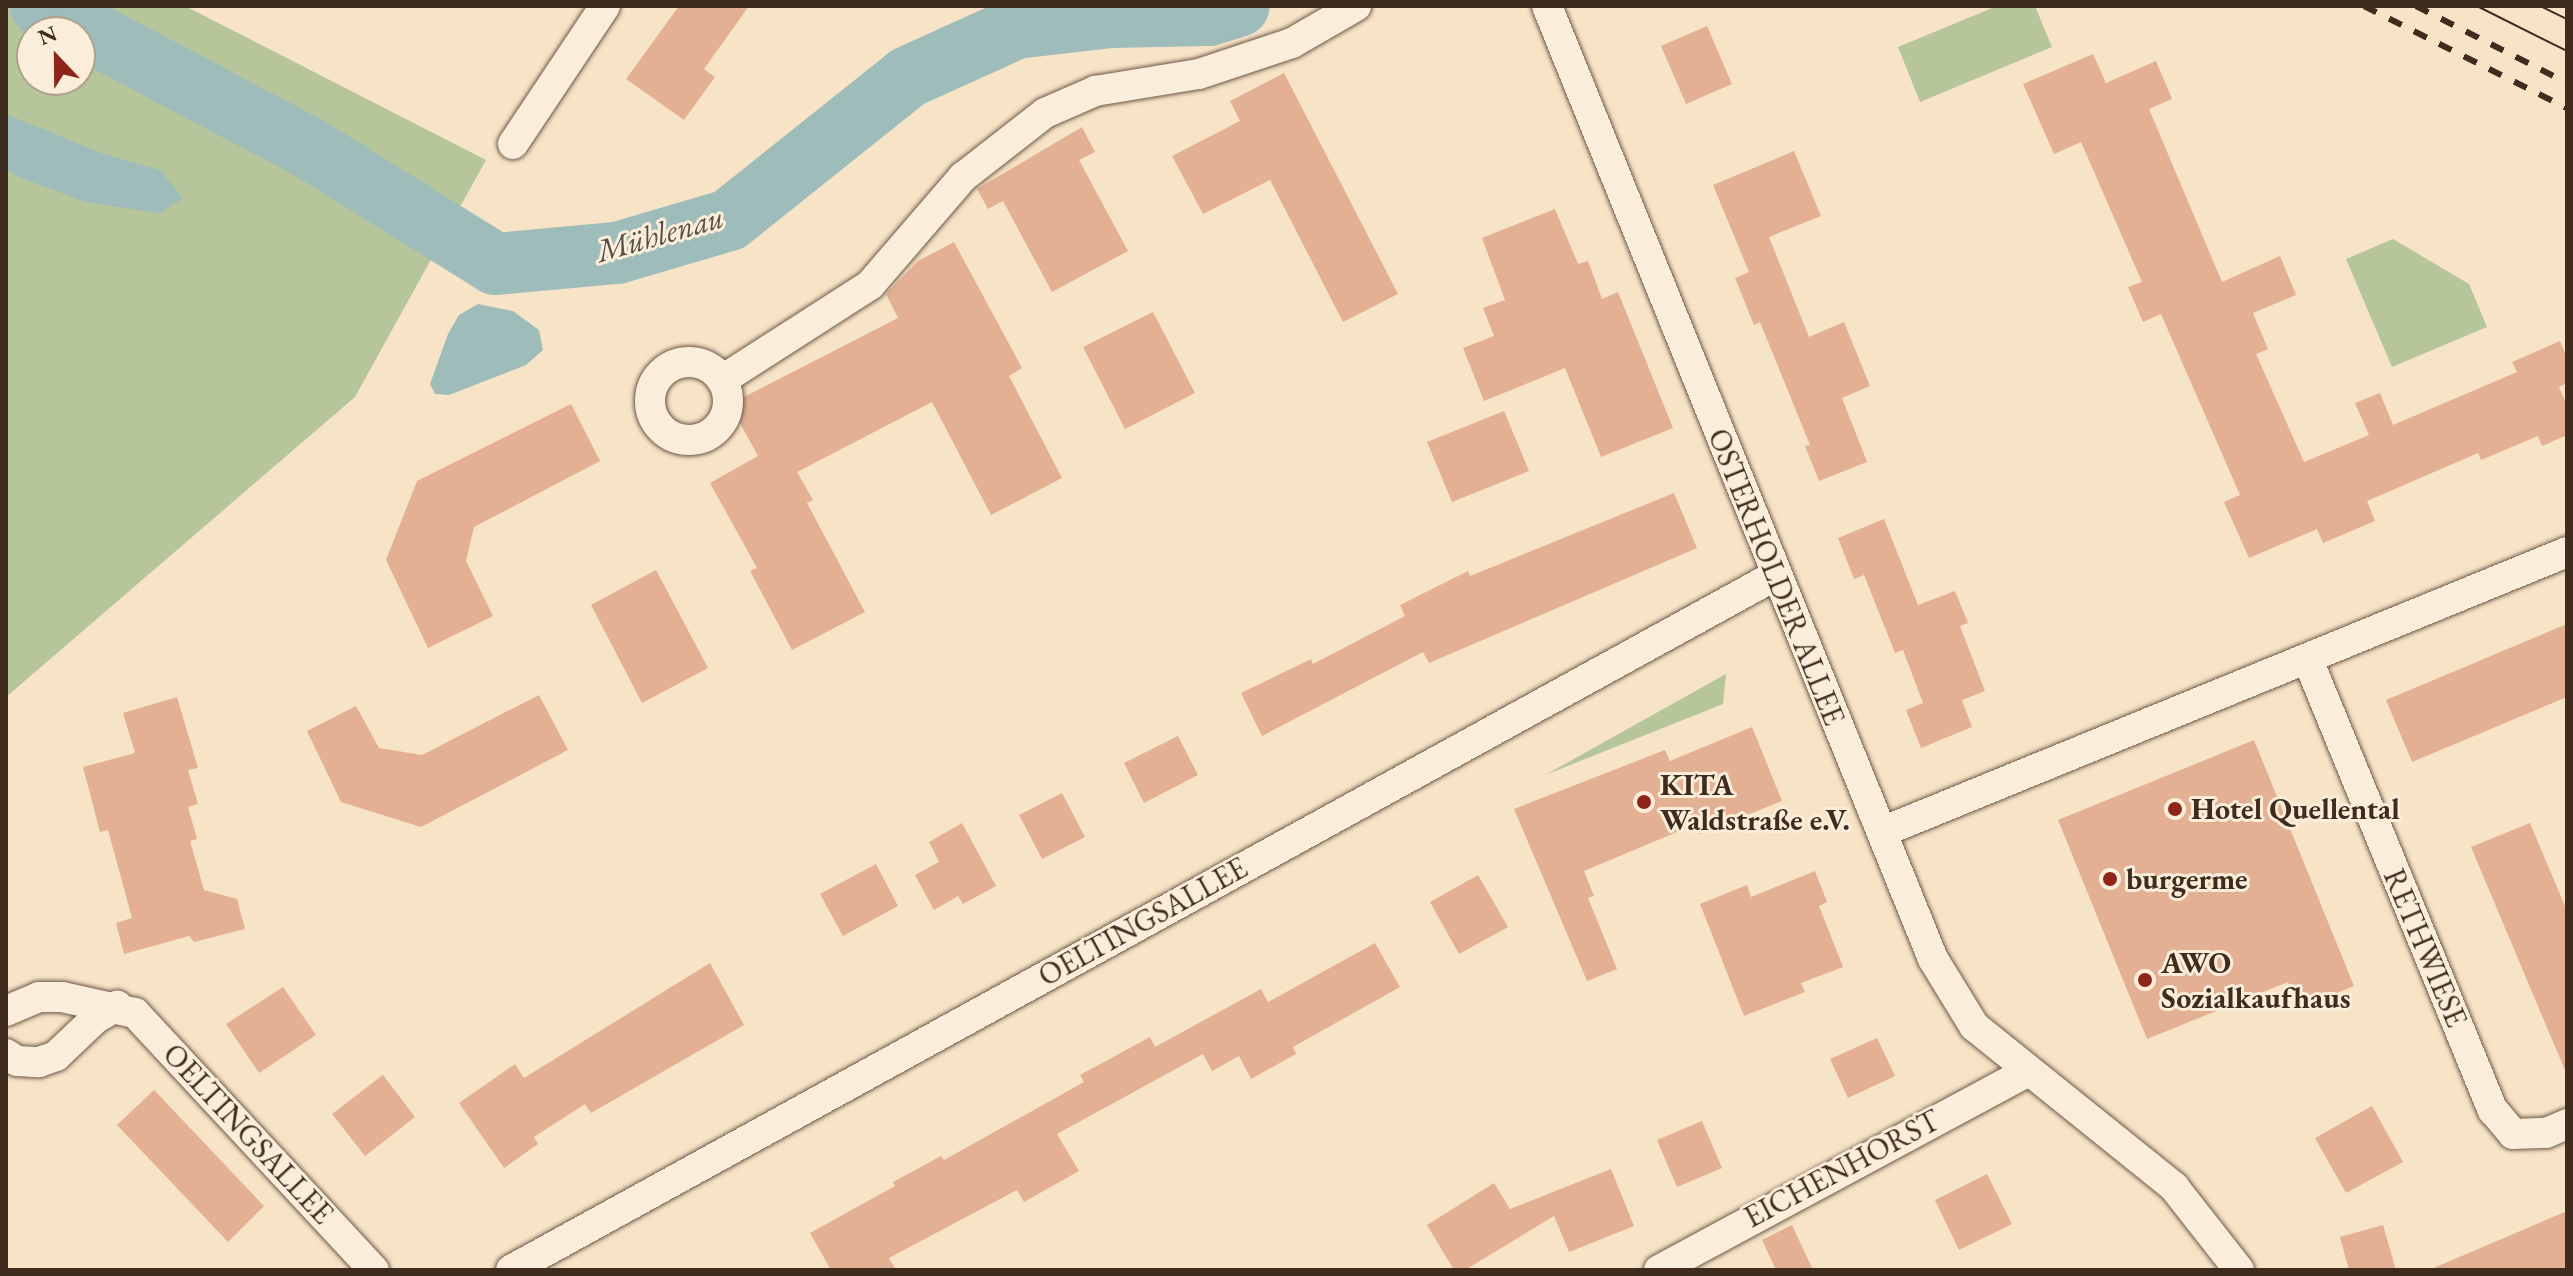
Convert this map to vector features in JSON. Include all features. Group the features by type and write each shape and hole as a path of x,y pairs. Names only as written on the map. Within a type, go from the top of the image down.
{"street":[{"path":"513,144 605,6"},
{"path":"722,380 870,285 963,177 1045,113 1095,91 1199,74 1292,43 1356,6"},
{"name":"OSTERHOLDER ALLEE","path":"1547,6 1933,959 1974,1026 2027,1072 2117,1135 2174,1187 2239,1270"},
{"path":"1882,832 2567,552"},
{"name":"OELTINGSALLEE","path":"511,1270 1776,575"},
{"name":"RETHWIESE","path":"2308,660 2493,1110 2513,1134 2546,1133 2567,1124"},
{"name":"OELTINGSALLEE","path":"6,1011 39,997 83,998 135,1013 374,1270"},
{"path":"6,1054 17,1061 39,1062 56,1056 95,1019 117,1006"},
{"name":"EICHENHORST","path":"1659,1270 2027,1072"}],"green space":[{"path":"6,6 185,6 486,160 355,397 6,697"},
{"path":"1997,6 2035,6 2052,47 1920,102 1898,47"},
{"path":"2393,239 2469,284 2487,327 2392,367 2346,259"},
{"path":"1726,674 1723,704 1545,775"}],"water":[{"path":"6,114 101,153 160,170 183,198 160,213 85,202 16,176 6,169"},
{"path":"478,304 513,311 539,330 543,350 526,365 449,395 435,394 430,384 448,334 459,315"}],"building":[{"path":"679,6 749,6 704,69 715,77 684,120 626,79"},
{"path":"1707,26 1732,84 1686,104 1661,46"},
{"path":"2093,54 2106,83 2156,61 2172,99 2149,109 2222,282 2280,256 2296,295 2253,313 2268,349 2256,354 2304,462 2369,435 2355,403 2380,393 2393,425 2517,372 2512,362 2560,341 2567,358 2567,383 2559,387 2567,406 2567,435 2542,446 2538,436 2481,460 2478,453 2367,501 2375,521 2323,543 2317,529 2249,558 2224,502 2240,495 2161,314 2143,322 2128,287 2142,282 2081,142 2054,154 2023,84"},
{"path":"1284,73 1398,294 1343,322 1270,180 1203,214 1172,156 1240,121 1230,101"},
{"path":"1082,127 1095,152 1079,160 1128,251 1052,292 1003,201 988,209 977,189"},
{"path":"1794,151 1821,216 1769,237 1809,337 1844,322 1870,386 1842,398 1867,462 1819,481 1805,446 1810,445 1760,322 1754,325 1735,278 1749,272 1713,185"},
{"path":"1555,209 1578,264 1588,261 1602,299 1618,292 1673,428 1601,457 1565,368 1484,401 1463,348 1494,336 1483,308 1505,300 1482,238"},
{"path":"954,242 1022,368 1009,376 1062,478 991,515 932,402 797,472 813,500 807,503 865,612 792,650 750,571 757,568 710,483 758,456 735,414 740,399 898,318 886,294 918,261"},
{"path":"1153,312 1195,393 1125,429 1083,347"},
{"path":"571,404 600,461 474,527 466,561 493,616 428,648 386,560 417,481"},
{"path":"1504,411 1529,471 1452,502 1427,442"},
{"path":"1674,493 1697,548 1429,663 1423,652 1262,736 1241,693 1311,659 1313,664 1405,616 1400,605 1468,571 1470,576"},
{"path":"1884,519 1918,605 1955,591 1968,623 1960,626 1985,691 1962,700 1972,727 1921,748 1906,710 1923,703 1903,650 1895,653 1864,575 1854,579 1838,538"},
{"path":"656,570 708,668 642,703 591,605"},
{"path":"2567,624 2567,697 2412,762 2386,700"},
{"path":"539,695 568,750 421,827 341,802 307,731 356,706 379,748 422,755"},
{"path":"177,697 198,768 188,770 198,804 188,807 197,839 190,841 204,890 237,899 245,929 194,942 189,936 124,954 116,923 132,918 108,830 100,832 83,767 135,753 123,713"},
{"path":"1752,727 1782,801 1700,834 1696,824 1584,871 1594,896 1588,898 1617,969 1587,981 1514,809 1665,750 1670,761"},
{"path":"1178,736 1198,775 1144,803 1124,763"},
{"path":"2254,740 2354,986 2299,1008 2288,982 2147,1039 2058,820"},
{"path":"1062,793 1085,837 1042,859 1019,815"},
{"path":"962,823 996,886 963,904 958,896 934,910 915,875 939,862 929,842"},
{"path":"2530,823 2567,911 2567,1075 2471,847"},
{"path":"876,864 898,906 843,936 820,894"},
{"path":"1815,871 1827,902 1819,906 1843,967 1801,983 1805,992 1744,1016 1700,904 1747,885 1751,897"},
{"path":"1478,875 1508,927 1459,954 1430,902"},
{"path":"1375,943 1400,987 1293,1047 1296,1054 1251,1079 1239,1056 1212,1071 1203,1054 1057,1134 1079,1171 1024,1202 1017,1190 889,1258 896,1270 831,1270 810,1233 895,1186 893,1182 941,1156 944,1160 1084,1082 1080,1075 1150,1037 1155,1047 1261,989 1268,1002"},
{"path":"710,963 744,1025 591,1113 585,1104 534,1137 538,1144 504,1168 459,1103 515,1064 524,1078"},
{"path":"283,987 316,1035 259,1073 226,1024"},
{"path":"1877,1038 1895,1076 1848,1098 1830,1059"},
{"path":"383,1075 415,1117 365,1156 332,1114"},
{"path":"154,1090 264,1206 228,1242 117,1125"},
{"path":"2372,1106 2403,1162 2346,1193 2315,1138"},
{"path":"1702,1121 1722,1168 1677,1187 1657,1140"},
{"path":"1611,1169 1634,1226 1569,1252 1554,1216 1465,1270 1454,1270 1427,1225 1494,1183 1510,1209"},
{"path":"1987,1174 2012,1224 1959,1250 1935,1200"},
{"path":"2567,1211 2567,1270 2429,1270"},
{"path":"1792,1225 1813,1270 1776,1270 1762,1240"},
{"path":"2383,1225 2396,1270 2349,1270 2340,1237"}],"waterway":[{"name":"Mühlenau","path":"41,6 309,148 495,264 617,253 729,220 908,77 1016,28 1111,17 1209,15 1239,6"}],"tram line":[{"path":"2477,6 2567,51"},
{"path":"2540,6 2567,19"}],"railway":[{"path":"2364,6 2567,108"},
{"path":"2416,6 2567,83"}],"place":[{"name":"KITA Waldstraße e.V.","path":"1644,802"},
{"name":"Hotel Quellental","path":"2175,809"},
{"name":"burgerme","path":"2110,879"},
{"name":"AWO Sozialkaufhaus","path":"2145,980"}]}
